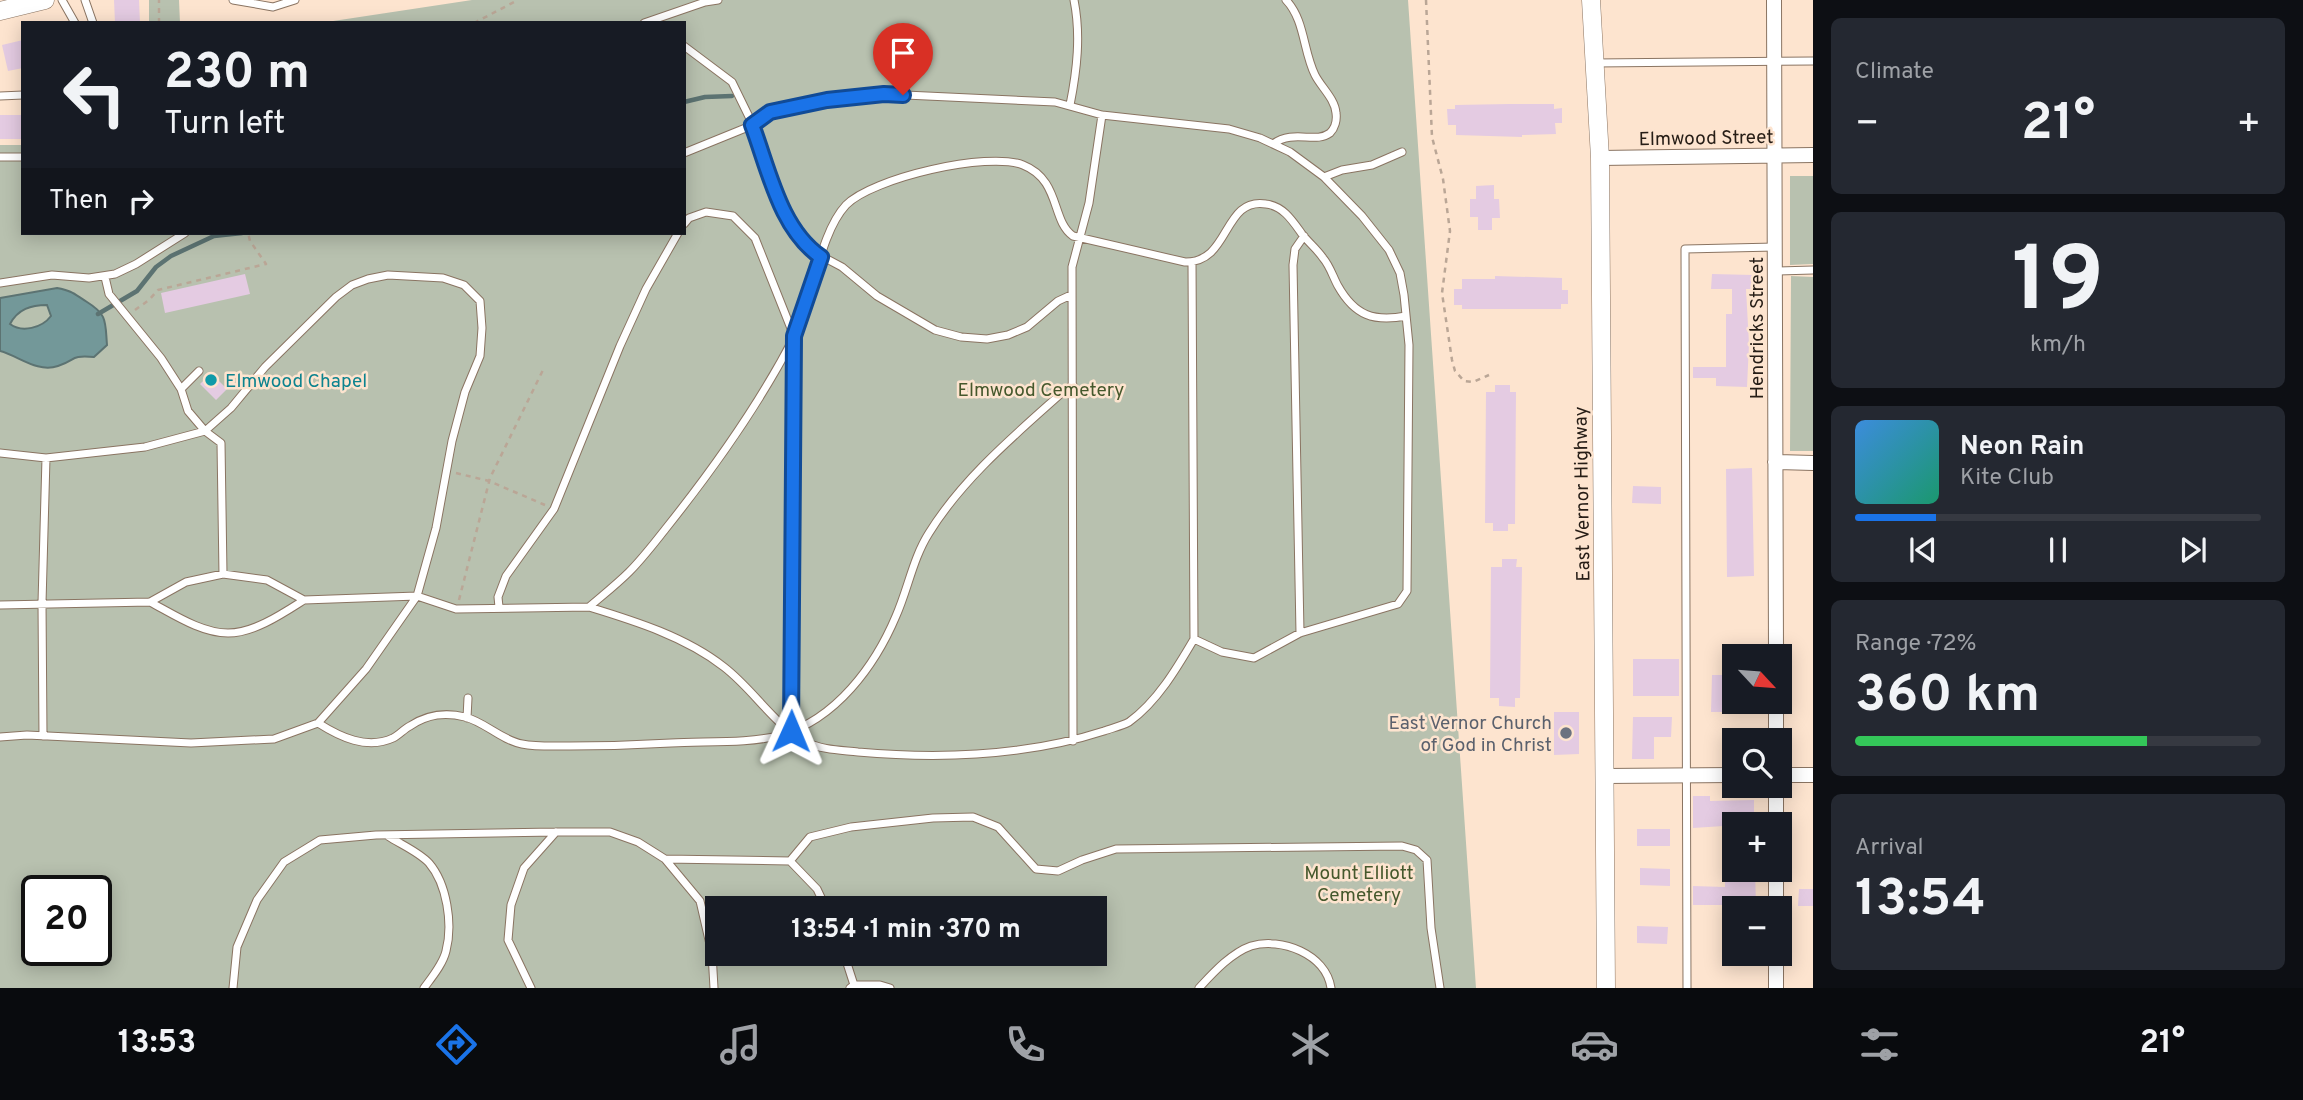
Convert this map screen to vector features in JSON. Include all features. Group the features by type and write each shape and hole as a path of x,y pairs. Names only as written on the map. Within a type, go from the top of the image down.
{"street":[{"path":"0,11 45,0"},
{"name":"East Vernor Highway","path":"1591,0 1600,158 1606,988"},
{"name":"Hendricks Street","path":"1774,0 1776,644"},
{"name":"Elmwood Street","path":"1600,158 1813,155"},
{"path":"1775,462 1813,463"},
{"path":"1605,776 1722,775"},
{"path":"1792,775 1813,775"},
{"path":"1776,966 1776,988"}],"lane":[{"path":"62,0 74,21"},
{"path":"85,0 92,21"},
{"path":"233,0 273,7 295,0"},
{"path":"650,21 718,0"},
{"path":"1070,105 1078,39 1074,0"},
{"path":"1273,144 1292,135 1326,135 1335,127 1337,120 1335,107 1309,61 1296,13 1286,0"},
{"path":"686,48 732,82 752,125 785,213 800,239 821,257 842,267 877,296 924,325 961,337 997,338 1018,331 1062,298 1071,295"},
{"path":"1594,63 1813,61"},
{"path":"686,152 752,125 770,112 827,100 884,94 1055,102 1102,115 1229,129 1273,144 1297,156 1324,177 1362,216 1393,256 1402,284 1409,345 1406,591 1398,604 1300,632 1254,658 1222,652 1194,639"},
{"path":"0,96 21,95"},
{"path":"1073,741 1072,267 1089,204 1102,115"},
{"path":"1324,177 1342,170 1372,165 1402,152"},
{"path":"0,157 21,157"},
{"path":"590,607 631,571 705,479 747,416 794,336 839,214 855,198 921,172 987,161 1013,162 1032,169 1039,175 1050,190 1065,230 1073,236 1192,262 1206,258 1213,252 1236,216 1253,204 1266,204 1279,208 1290,217 1323,257 1338,287 1356,309 1382,319 1406,316"},
{"path":"686,222 706,212 733,216 755,238 794,336 791,731"},
{"path":"0,283 52,275 105,277 136,264 181,235"},
{"path":"499,607 498,597 506,576 555,509 620,346 646,289 677,235"},
{"path":"1300,632 1293,265 1295,249 1304,236"},
{"path":"1688,988 1685,249 1775,247"},
{"path":"150,602 186,582 223,574 267,580 304,600 417,596 456,609 590,607 648,626 715,660 736,677 772,716 806,742 823,748 887,754 1002,753 1073,741 1128,723 1166,685 1194,639 1192,262"},
{"path":"1775,271 1813,270"},
{"path":"0,453 46,457 145,447 205,431 232,408 274,359 336,297 352,285 388,275 443,278 464,285 480,301 480,356 465,392 446,471 436,528 417,596 366,669 318,723 274,739 191,743 43,736 0,737"},
{"path":"105,277 109,294 161,358 181,388 188,411 205,431 221,443 223,574"},
{"path":"181,388 199,371"},
{"path":"318,723 354,741 375,742 393,738 414,723 437,713 467,718 521,744 539,746 615,746 762,738 791,731 828,709 860,678 878,652 896,617 918,553 929,531 966,485 1000,449 1073,386"},
{"path":"43,736 42,603 46,457"},
{"path":"0,605 150,602 200,627 228,633 268,623 304,600"},
{"path":"467,718 468,698"},
{"path":"790,861 810,837 851,827 933,818 973,817 998,827 1036,869 1058,872 1082,860 1116,849 1402,846 1416,850 1427,860 1431,928 1440,988"},
{"path":"531,988 508,940 511,905 524,868 556,832"},
{"path":"233,988 237,947 257,900 284,862 320,840 386,835 556,832 610,832 638,842 665,859 700,901 712,953 714,988"},
{"path":"386,835 428,862 441,883 446,902 446,952 424,988"},
{"path":"665,859 790,861 820,896"},
{"path":"1199,988 1235,956 1249,947 1263,944 1287,945 1306,954 1321,967 1331,983 1331,988"},
{"path":"847,966 852,986 880,985 890,988"}],"path":[{"path":"159,0 159,21"},
{"path":"478,21 518,0"},
{"path":"1426,0 1432,137 1443,179 1450,231 1442,293 1452,360 1455,371 1464,381 1473,382 1489,374"},
{"path":"126,315 149,300 158,290 266,264 248,235"},
{"path":"456,609 489,481 544,368"},
{"path":"446,471 489,481 555,509"}],"green space":[{"path":"149,0 179,0 180,21 149,21"},
{"name":"Elmwood Cemetery","path":"472,0 1408,0 1476,988 0,988 0,145 21,145 21,235 686,235 686,21 333,21"},
{"path":"1790,176 1813,176 1813,264 1790,265"},
{"path":"1791,276 1813,277 1813,451 1790,451"}],"water":[{"path":"57,288 70,292 102,315 107,345 94,357 77,357 50,368 35,366 0,351 0,298","holes":["47,305 51,316 32,328 20,328 10,324 21,311 36,306"]}],"building":[{"path":"114,0 139,0 140,21 115,21"},
{"path":"21,40 21,68 8,71 2,45"},
{"path":"1554,104 1554,109 1562,108 1562,123 1555,123 1556,134 1522,137 1456,135 1456,125 1448,125 1447,109 1455,109 1455,105"},
{"path":"0,115 21,115 21,139 0,139"},
{"path":"1494,185 1494,199 1499,199 1500,218 1492,218 1492,230 1478,230 1478,217 1470,217 1470,199 1476,199 1476,186"},
{"path":"245,274 250,294 165,313 161,293"},
{"path":"1712,274 1753,275 1753,289 1746,289 1749,344 1747,387 1716,386 1716,378 1693,378 1693,367 1726,367 1726,314 1732,314 1732,289 1711,289"},
{"path":"1495,276 1562,278 1562,290 1568,290 1568,304 1561,304 1561,309 1462,309 1462,305 1454,305 1454,289 1462,289 1462,279 1495,279"},
{"name":"Elmwood Chapel","path":"211,373 227,389 216,400 200,384"},
{"path":"1495,385 1510,385 1510,392 1516,392 1515,524 1508,524 1508,531 1493,531 1493,523 1485,523 1486,392 1495,392"},
{"path":"1752,468 1754,576 1727,577 1726,469"},
{"path":"1633,486 1661,487 1661,504 1632,503"},
{"path":"1502,559 1517,559 1516,567 1522,567 1520,698 1515,698 1515,707 1499,706 1499,698 1490,698 1491,567 1502,567"},
{"path":"1633,659 1679,659 1679,696 1633,696"},
{"path":"1712,675 1722,675 1722,712 1711,712"},
{"name":"East Vernor Church of God in Christ","path":"1554,712 1579,712 1579,754 1554,755"},
{"path":"1633,717 1672,717 1671,737 1654,737 1654,759 1632,759"},
{"path":"1693,796 1710,796 1710,801 1754,800 1754,812 1722,812 1722,826 1693,828"},
{"path":"1637,829 1670,829 1670,846 1637,846"},
{"path":"1640,868 1670,869 1670,886 1640,885"},
{"path":"1725,882 1755,882 1756,896 1722,896 1722,905 1693,905 1693,886 1725,887"},
{"path":"1799,889 1813,889 1813,906 1798,906"},
{"path":"1637,926 1668,927 1667,944 1637,943"}],"waterway":[{"path":"686,102 705,97 732,96"},
{"path":"98,314 137,291 156,267 171,256 214,236 223,235"}],"place":[{"name":"Elmwood Chapel","path":"211,380"},
{"name":"East Vernor Church of God in Christ","path":"1566,733"}],"route":[{"path":"791,731 794,336 815,282 821,257 800,239 785,213 752,125 770,112 827,100 884,94 903,95"}],"park label":[{"name":"Mount Elliott Cemetery","path":"1359,883"}]}
